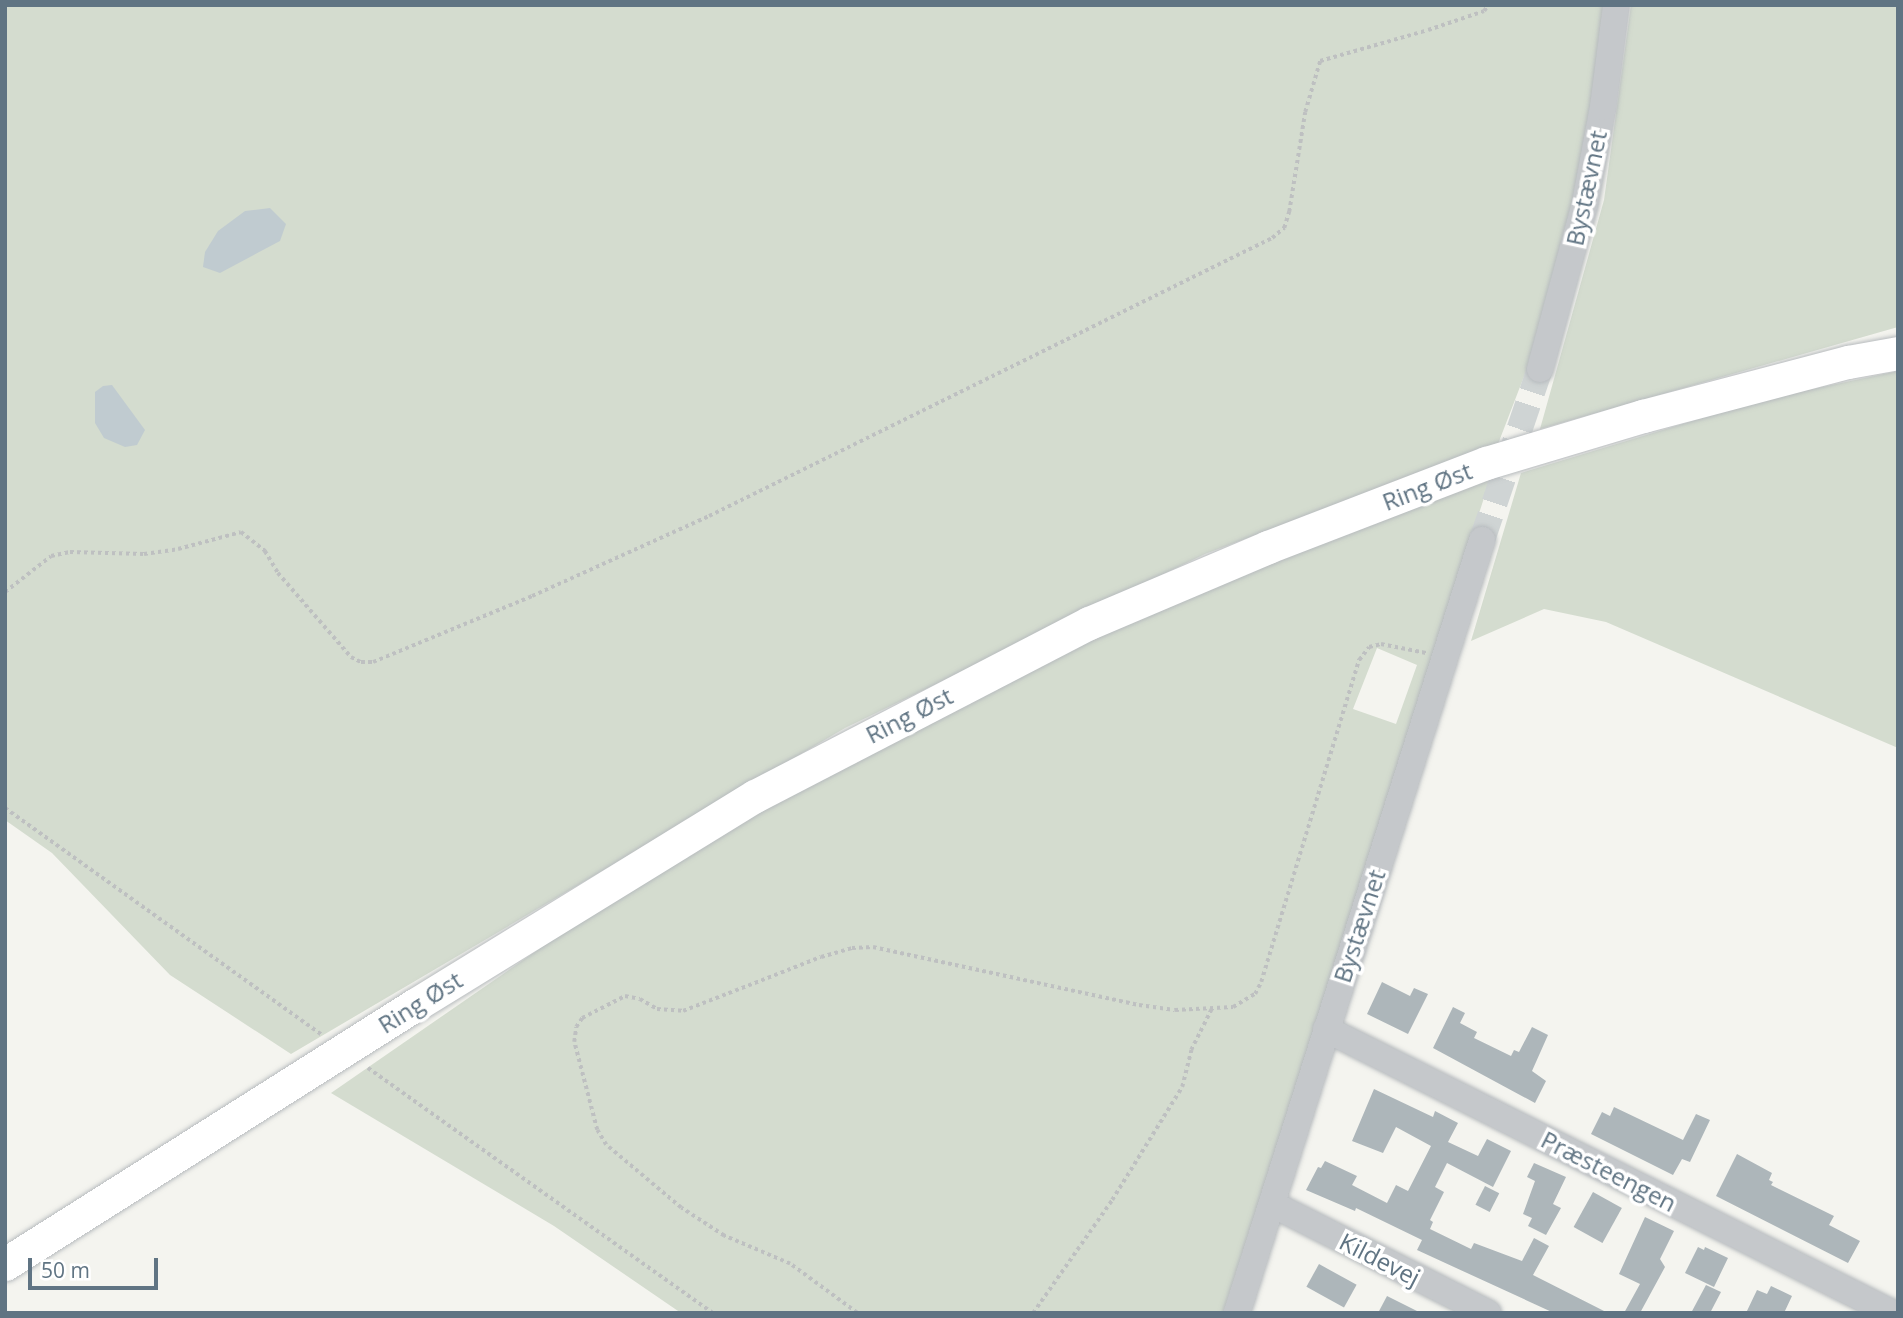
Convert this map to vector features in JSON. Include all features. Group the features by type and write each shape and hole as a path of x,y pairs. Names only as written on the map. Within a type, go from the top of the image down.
{"main road":[{"name":"Ring Øst","path":"5,1264 415,1005 755,796 1089,623 1268,547 1486,463 1643,416 1848,362 1898,353"}],"street":[{"name":"Bystævnet","path":"1541,369 1585,203 1603,107 1616,5"},
{"name":"Bystævnet","path":"1237,1313 1482,540"},
{"name":"Præsteengen","path":"1326,1029 1892,1313"},
{"name":"Kildevej","path":"1272,1204 1488,1313"}],"path":[{"path":"5,592 51,556 70,552 144,554 178,550 241,532 265,551 278,573 351,657 362,662 373,662 532,596 709,516 1272,238 1284,228 1289,212 1305,112 1320,61 1428,30 1484,11 1488,5"},
{"path":"857,1313 790,1264 724,1236 681,1208 606,1145 597,1130 574,1042 576,1027 582,1018 625,996 640,999 657,1009 683,1011 821,957 852,948 873,947 1139,1006 1175,1010 1233,1007 1248,1000 1261,982 1359,660 1369,647 1381,645 1445,656"},
{"path":"5,808 324,1037"},
{"path":"1034,1313 1112,1200 1182,1087 1191,1050 1212,1008"},
{"path":"368,1069 713,1313"}],"shaded area":[{"path":"5,5 1608,5 1576,205 1528,366 1498,444 1205,554 845,728 291,1054 170,975 52,853 5,820"},
{"path":"1631,5 1898,5 1898,327 1540,429 1604,200"},
{"path":"270,208 286,224 280,241 220,273 203,267 205,252 218,231 245,211"},
{"path":"1898,371 1898,748 1606,622 1544,609 1471,641 1521,473 1765,399"},
{"path":"112,385 145,430 137,445 125,447 104,438 95,423 95,392 103,386"},
{"path":"1491,476 1223,1313 681,1313 554,1226 331,1093 626,889 761,804 1091,630","holes":["1377,648 1417,665 1396,724 1353,709"]}],"building":[{"path":"1382,982 1410,996 1414,988 1428,994 1408,1034 1367,1014"},
{"path":"1453,1007 1465,1013 1460,1023 1477,1032 1474,1038 1511,1056 1514,1050 1519,1052 1532,1027 1548,1035 1532,1071 1546,1081 1535,1103 1433,1048"},
{"path":"1374,1089 1433,1117 1435,1111 1458,1123 1448,1142 1478,1156 1487,1139 1511,1151 1493,1187 1447,1163 1435,1187 1444,1192 1430,1220 1433,1222 1430,1229 1471,1249 1474,1243 1522,1261 1534,1238 1549,1246 1533,1275 1608,1313 1554,1313 1417,1250 1422,1240 1356,1208 1355,1211 1306,1190 1318,1167 1321,1168 1325,1161 1357,1176 1352,1185 1387,1203 1396,1185 1408,1191 1431,1146 1396,1127 1383,1153 1352,1141"},
{"path":"1614,1107 1683,1140 1696,1114 1710,1120 1690,1162 1682,1159 1673,1175 1591,1134 1602,1112 1610,1116"},
{"path":"1737,1154 1772,1173 1769,1180 1773,1182 1771,1185 1834,1216 1829,1225 1860,1241 1848,1263 1716,1196"},
{"path":"1534,1163 1566,1177 1553,1204 1561,1208 1546,1235 1528,1226 1532,1218 1523,1214 1535,1181 1527,1177"},
{"path":"1485,1186 1499,1193 1490,1212 1475,1205"},
{"path":"1593,1192 1622,1208 1602,1243 1574,1227"},
{"path":"1645,1217 1674,1231 1660,1259 1665,1267 1640,1313 1624,1313 1640,1284 1619,1274"},
{"path":"1698,1247 1704,1250 1705,1247 1728,1258 1714,1287 1685,1273"},
{"path":"1319,1264 1357,1285 1344,1308 1306,1287"},
{"path":"1706,1285 1721,1292 1710,1313 1691,1313"},
{"path":"1771,1286 1792,1296 1784,1313 1746,1313 1757,1290 1767,1294"},
{"path":"1387,1296 1421,1313 1378,1313"}],"tunnel":[{"path":"1482,540 1540,369"}]}
